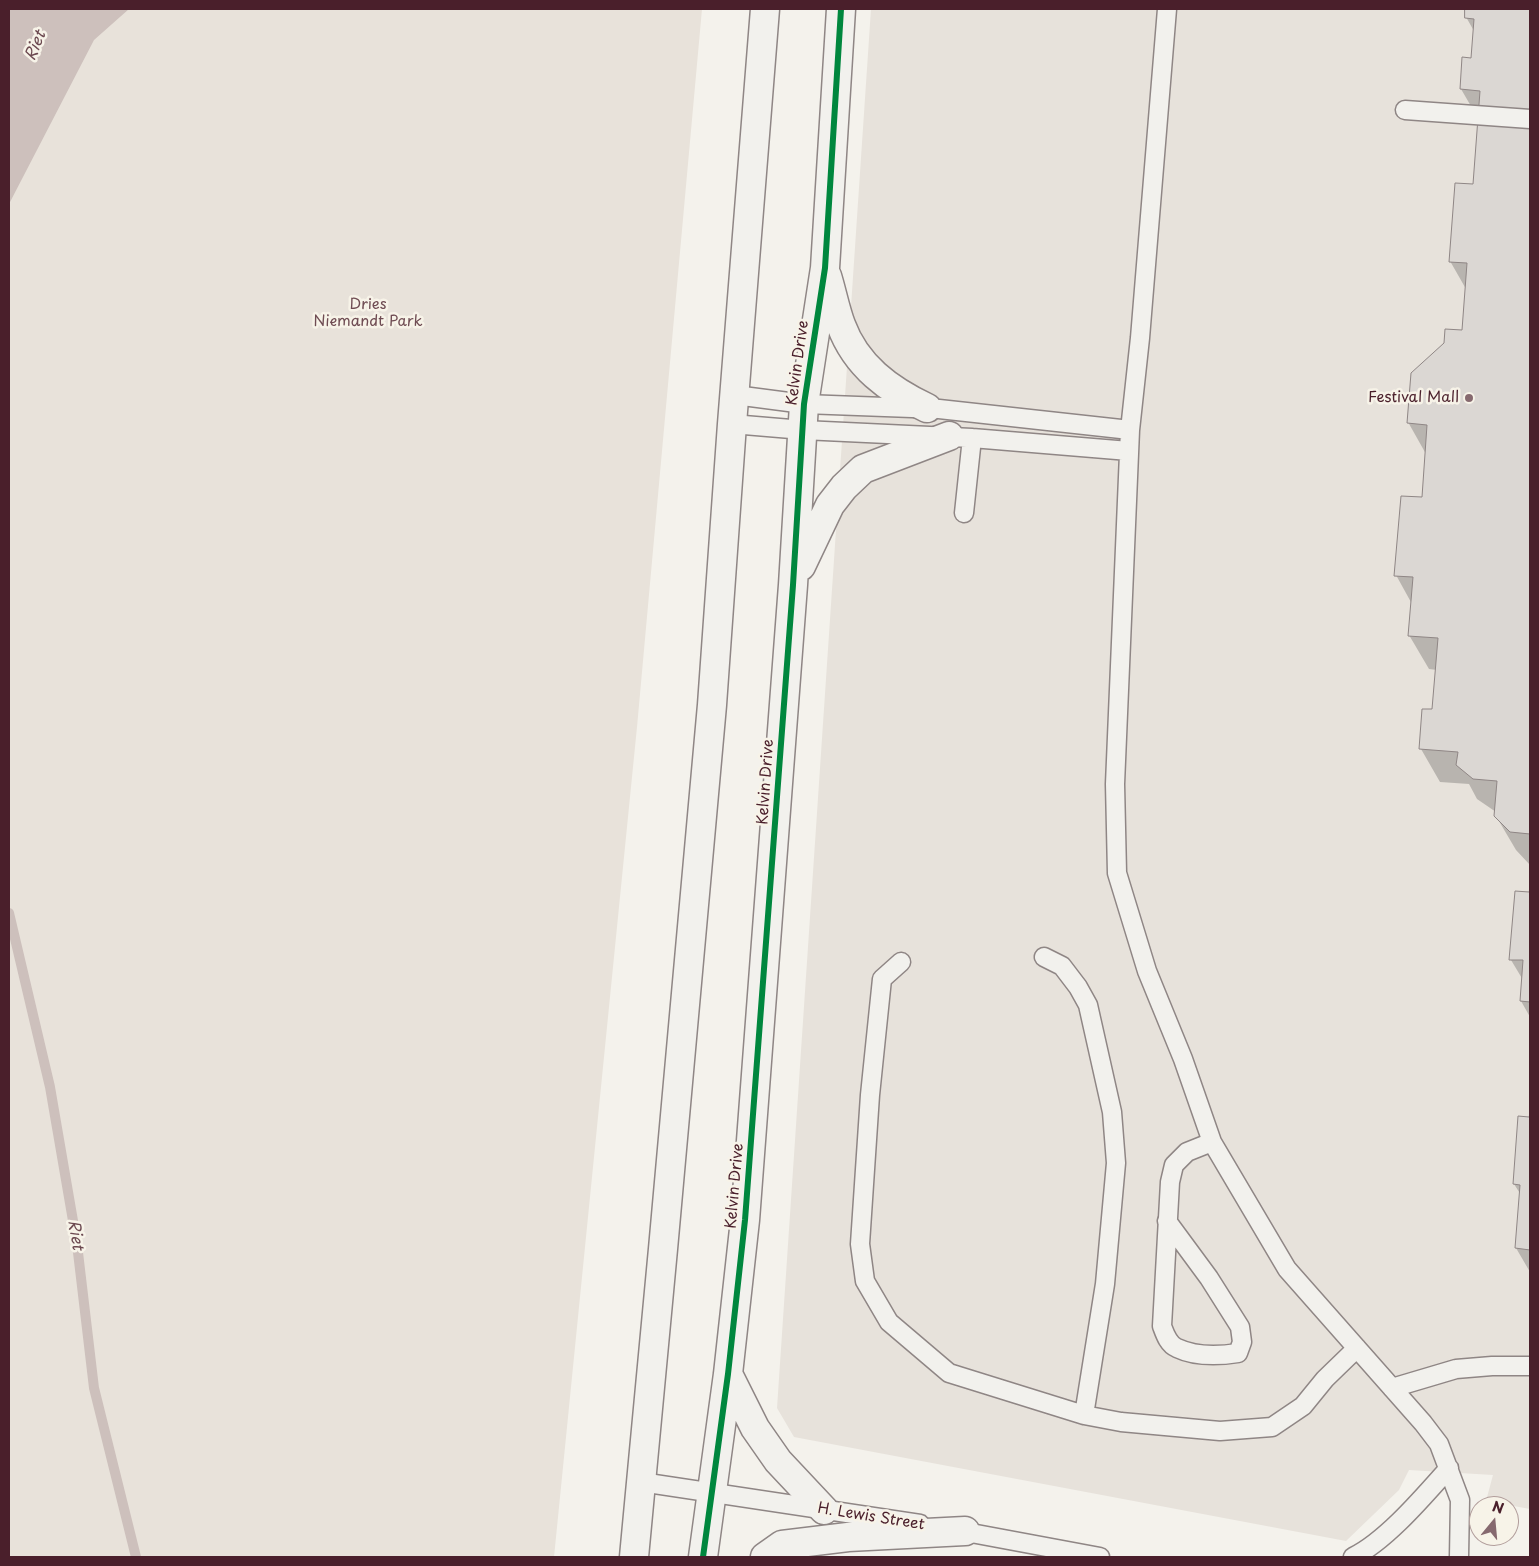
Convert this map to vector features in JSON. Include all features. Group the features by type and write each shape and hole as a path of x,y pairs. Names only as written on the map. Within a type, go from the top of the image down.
{"street":[{"path":"634,1557 664,1249 712,704 765,9"},
{"name":"Kelvin Drive","path":"703,1557 728,1374 745,1220 804,417 825,268 841,9"},
{"path":"825,268 841,325 853,350 867,369 892,390 927,408"},
{"path":"793,584 826,513 844,487 863,469 960,437"},
{"path":"728,1374 755,1428 778,1461 824,1510"},
{"path":"765,1557 782,1545 848,1537 965,1531"}],"lane":[{"path":"1167,9 1141,328 1130,430 1115,784 1117,872 1148,971 1183,1059 1212,1142 1287,1268 1423,1423 1439,1444 1460,1500 1459,1557"},
{"path":"1405,110 1530,119"},
{"path":"735,395 804,417 960,437 1129,451"},
{"path":"732,424 927,408 1130,430"},
{"path":"960,437 964,513"},
{"path":"1044,957 1062,966 1078,987 1088,1005 1112,1112 1116,1163 1105,1284 1084,1415"},
{"path":"901,962 882,979 870,1094 860,1244 865,1281 888,1322 949,1373 1084,1415 1121,1422 1220,1431 1272,1428 1303,1406 1325,1378 1357,1348"},
{"path":"1167,1221 1210,1278 1240,1327 1242,1342 1238,1353 1204,1355 1176,1348 1166,1338 1162,1326 1167,1221 1170,1182 1174,1164 1187,1152 1212,1142"},
{"path":"1392,1388 1456,1369 1492,1366 1530,1366"},
{"path":"1353,1557 1362,1553 1389,1530 1449,1468"},
{"name":"H. Lewis Street","path":"641,1482 965,1531 1100,1557"}],"shaded area":[{"path":"871,9 1530,9 1530,1509 1519,1507 1519,1496 1487,1496 1493,1475 1409,1470 1399,1490 1346,1541 794,1437 777,1408"}],"green space":[{"name":"Dries Niemandt Park","path":"9,9 702,9 637,727 554,1557 9,1557"}],"water":[{"path":"9,9 129,9 94,40 9,204"}],"building":[{"name":"Festival Mall","path":"1465,9 1530,9 1530,834 1510,832 1494,816 1497,781 1473,779 1456,765 1458,752 1419,749 1422,709 1432,709 1438,638 1408,636 1413,577 1394,576 1401,496 1422,497 1427,425 1407,423 1411,373 1444,343 1445,329 1462,330 1467,263 1449,262 1455,183 1473,184 1480,91 1460,89 1462,57 1471,58 1474,19 1465,18"},
{"path":"1530,877 1530,1002 1520,1001 1523,960 1509,960 1515,891 1529,892"},
{"path":"1530,1102 1530,1250 1515,1248 1520,1185 1513,1184 1518,1116 1529,1117"}],"waterway":[{"name":"Riet","path":"9,913 50,1087 77,1244 94,1388 136,1557"}],"cycle path":[{"path":"703,1557 728,1374 745,1220 793,585 804,404 825,268 841,9"}],"place":[{"name":"Festival Mall","path":"1469,398"}]}
